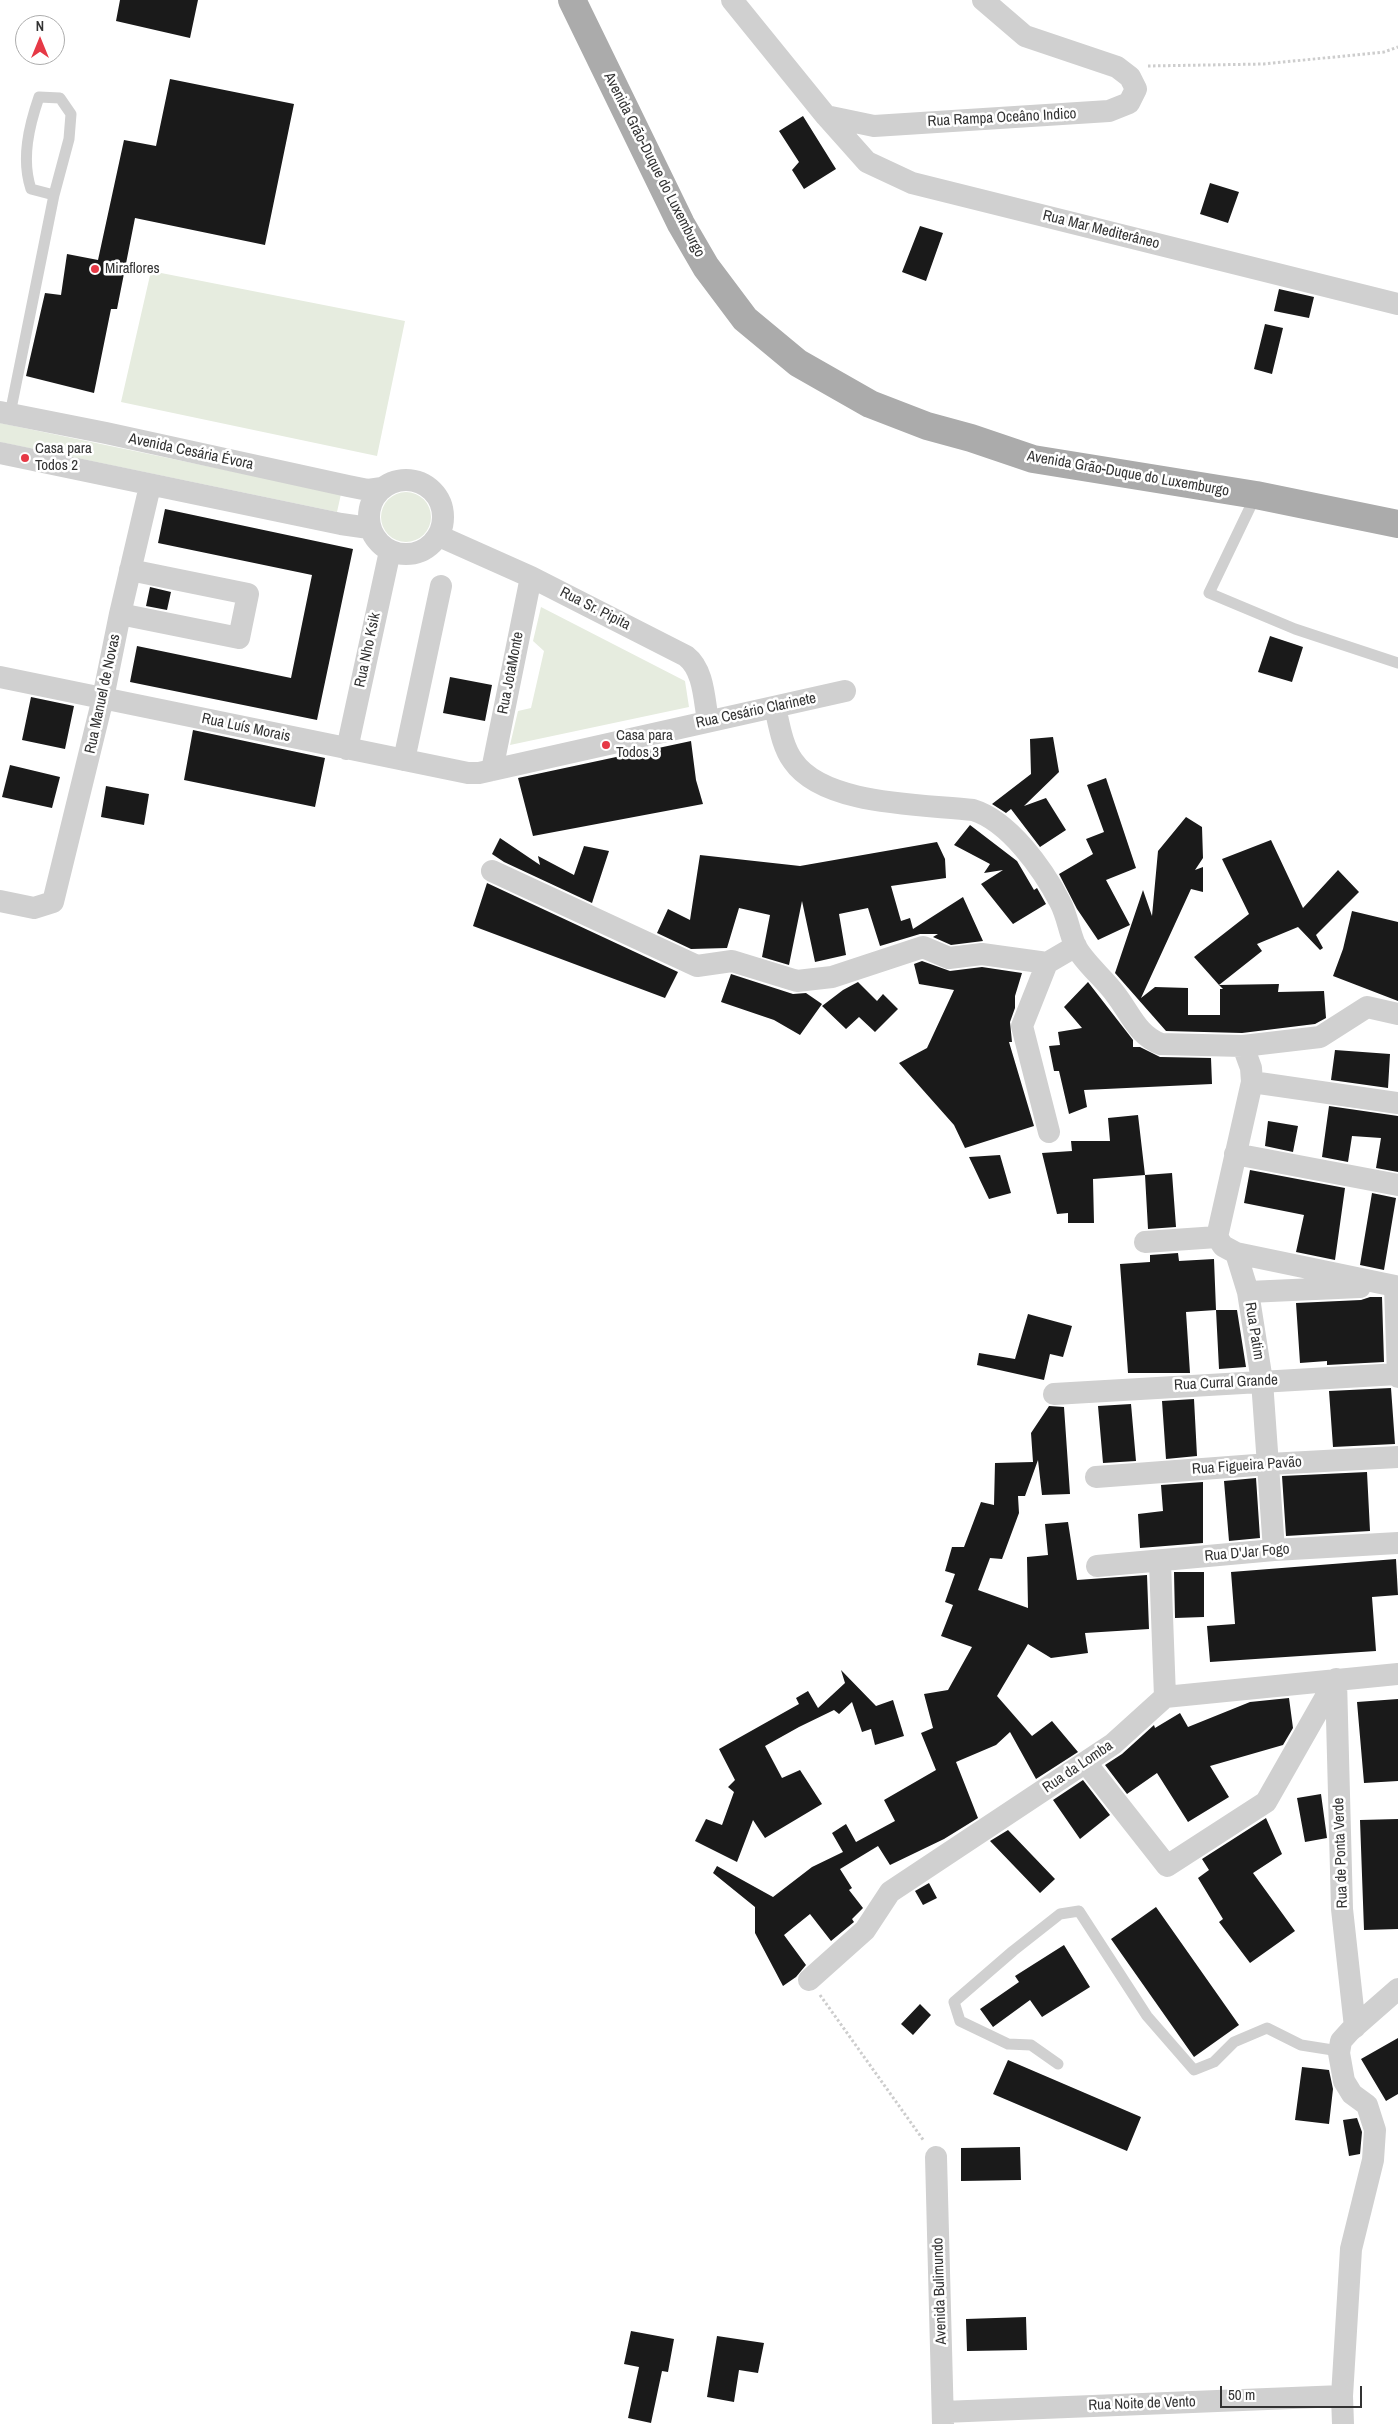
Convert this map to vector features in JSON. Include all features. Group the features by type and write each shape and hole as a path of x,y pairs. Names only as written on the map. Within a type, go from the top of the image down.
{"main road":[{"name":"Avenida Grão-Duque do Luxemburgo","path":"572,0 681,224 706,267 746,319 798,363 870,404 927,426 971,438 1033,460 1256,496 1398,524"}],"street":[{"path":"732,0 826,116"},
{"name":"Rua Rampa Oceâno Indico","path":"826,116 874,126 1109,111 1129,103 1136,88 1130,77 1117,67 1025,36 982,0"},
{"name":"Rua Mar Mediterâneo","path":"826,116 867,162 912,183 1398,304"},
{"name":"Avenida Cesária Évora","path":"5,413 368,490 382,488"},
{"path":"0,453 150,486 369,528"},
{"path":"405,479 417,481 437,495 442,506 444,521 438,536 432,544 412,554 390,551 381,545 369,528 369,506 382,488 393,482 405,479"},
{"name":"Rua Manuel de Novas","path":"0,901 34,908 53,902 103,698 120,614 150,486"},
{"name":"Rua Sr. Pipita","path":"438,536 531,577 693,662 698,669 708,721"},
{"name":"Rua Nho Ksik","path":"347,749 390,551"},
{"path":"120,614 239,638 248,594 130,570"},
{"name":"Rua JotaMonte","path":"492,770 531,577"},
{"path":"404,760 441,586"},
{"name":"Rua Luís Morais","path":"0,677 468,773 492,770"},
{"name":"Rua Cesário Clarinete","path":"492,770 845,691"},
{"path":"775,706 786,749 793,761 812,778 856,796 890,803 957,808 984,813 1026,850 1061,903 1076,946 1116,994 1140,1031 1150,1040 1161,1044 1243,1046 1320,1037 1367,1007 1398,1014"},
{"path":"492,871 697,966 732,960 797,981 832,977 923,947 949,958 982,954 1047,963"},
{"path":"1049,1132 1022,1026 1047,963 1076,946"},
{"path":"1243,1046 1251,1068 1252,1082 1217,1237 1223,1246 1236,1253 1397,1286"},
{"path":"1252,1082 1398,1103"},
{"path":"1236,1154 1398,1186"},
{"path":"1145,1242 1217,1237"},
{"name":"Rua Patim","path":"1236,1253 1248,1292 1262,1381 1274,1550"},
{"path":"1248,1292 1397,1286"},
{"path":"1397,1286 1398,1375"},
{"name":"Rua Curral Grande","path":"1054,1394 1262,1381 1398,1375"},
{"name":"Rua Figueira Pavão","path":"1096,1477 1269,1464 1398,1457"},
{"name":"Rua D'Jar Fogo","path":"1097,1566 1160,1562 1274,1550 1398,1543"},
{"path":"1160,1562 1165,1697 1398,1674"},
{"path":"1086,1763 1167,1866 1266,1802 1336,1679"},
{"name":"Rua de Ponta Verde","path":"1336,1679 1342,1909 1355,2027"},
{"name":"Rua da Lomba","path":"809,1980 865,1930 890,1892 1114,1744 1165,1697"},
{"path":"1343,2424 1342,2396 1351,2249 1373,2160 1375,2130 1367,2105 1352,2094 1344,2081 1340,2067 1339,2050 1342,2041 1355,2027 1398,1989"},
{"name":"Avenida Bulimundo","path":"936,2157 943,2418"},
{"name":"Rua Noite de Vento","path":"943,2418 1342,2396"}],"lane":[{"path":"5,413 54,195 69,139 71,114 60,98 38,97 30,121 25,172 30,189 54,195"},
{"path":"1256,496 1209,593 1295,629 1398,663"},
{"path":"1058,2064 1031,2045 1008,2044 960,2021 954,2002 1013,1951 1060,1914 1079,1910 1147,2016 1194,2070 1214,2062 1234,2042 1267,2028 1301,2045 1339,2050"}],"path":[{"path":"1117,67 1264,64 1384,52 1398,47"},
{"path":"809,1980 936,2157"}],"shaded area":[{"path":"151,271 405,321 377,456 121,402"},
{"path":"0,423 341,494 337,512 0,442"},
{"path":"406,492 415,494 426,503 431,517 429,526 420,537 406,542 397,540 386,531 381,517 383,508 392,497"},
{"path":"541,607 685,681 689,707 510,745 518,711 531,708 544,651 533,641"}],"building":[{"path":"120,0 198,0 190,38 116,21"},
{"path":"170,79 294,104 265,245 135,218 117,309 111,309 94,393 26,376 45,293 61,295 67,254 98,260 124,140 156,146"},
{"path":"803,116 836,169 804,189 792,170 799,162 779,131"},
{"path":"1210,183 1239,192 1228,223 1200,214"},
{"path":"920,226 943,233 926,281 902,272"},
{"path":"1279,289 1314,297 1309,318 1274,311"},
{"path":"1265,324 1283,328 1272,374 1254,369"},
{"path":"165,509 353,549 317,720 130,682 137,646 291,678 312,575 158,543"},
{"path":"150,587 171,592 167,610 146,606"},
{"path":"1270,636 1303,647 1292,682 1258,672"},
{"path":"450,677 492,685 485,721 443,713"},
{"path":"31,697 74,706 65,749 22,740"},
{"path":"193,730 325,758 315,807 184,780"},
{"path":"1053,737 1059,772 1024,806 1046,798 1066,830 1040,847 1011,809 1006,813 992,804 1031,774 1030,739"},
{"path":"691,741 696,780 703,804 533,836 518,778"},
{"path":"10,765 60,777 52,808 2,797"},
{"path":"1106,778 1136,868 1106,880 1130,925 1098,940 1077,909 1059,874 1093,854 1086,839 1104,832 1087,785"},
{"path":"106,786 149,794 144,825 101,817"},
{"path":"1186,817 1202,827 1203,858 1195,870 1203,867 1203,892 1191,889 1141,998 1155,987 1188,988 1188,1015 1220,1015 1220,989 1223,989 1219,985 1279,984 1278,992 1324,991 1326,1018 1315,1024 1242,1033 1166,1031 1115,973 1143,890 1152,916 1158,851"},
{"path":"970,825 1017,861 1034,890 1037,888 1046,904 1013,924 981,884 1003,870 984,873 990,864 954,845"},
{"path":"500,838 540,865 538,856 574,875 584,846 609,851 592,903 504,862 492,854"},
{"path":"1271,840 1303,908 1338,870 1359,892 1316,935 1323,948 1320,950 1298,927 1257,944 1262,951 1219,985 1194,957 1249,914 1222,859"},
{"path":"937,842 945,859 946,878 891,886 901,921 910,918 913,929 963,897 983,941 951,945 933,937 938,934 920,934 880,946 868,908 839,914 846,955 815,962 802,901 789,965 762,957 770,915 739,908 727,948 691,949 657,933 668,909 690,920 700,855 800,866"},
{"path":"487,883 678,972 665,998 473,926"},
{"path":"1352,911 1398,922 1398,1001 1333,976 1343,949"},
{"path":"922,961 950,971 982,967 1022,973 1015,996 1015,1008 1010,1022 1012,1042 1009,1042 1034,1126 965,1148 954,1125 899,1063 927,1048 954,990 919,984 914,964"},
{"path":"731,974 793,994 806,993 822,1004 800,1035 774,1020 721,1002"},
{"path":"858,982 877,1001 883,994 898,1009 875,1032 859,1017 846,1029 822,1006 843,990"},
{"path":"1088,982 1133,1040 1133,1047 1140,1047 1160,1057 1211,1058 1212,1084 1084,1090 1087,1107 1069,1114 1059,1071 1054,1071 1049,1046 1060,1045 1058,1032 1082,1028 1064,1007"},
{"path":"1335,1050 1390,1054 1388,1088 1331,1080"},
{"path":"1329,1106 1398,1116 1398,1172 1376,1168 1381,1138 1352,1136 1348,1162 1322,1157"},
{"path":"1138,1115 1145,1175 1093,1179 1094,1223 1068,1223 1068,1213 1057,1214 1042,1153 1072,1151 1071,1141 1110,1141 1108,1118"},
{"path":"1268,1121 1298,1126 1293,1152 1265,1146"},
{"path":"1000,1155 1011,1193 989,1199 969,1157"},
{"path":"1250,1170 1345,1188 1335,1260 1296,1252 1304,1215 1244,1203"},
{"path":"1172,1173 1176,1227 1148,1229 1145,1175"},
{"path":"1372,1193 1396,1198 1384,1270 1360,1265"},
{"path":"1178,1253 1179,1261 1214,1259 1216,1310 1186,1312 1190,1373 1128,1373 1120,1264 1150,1262 1150,1255"},
{"path":"1370,1297 1382,1297 1384,1362 1327,1365 1327,1361 1300,1363 1296,1303 1361,1300"},
{"path":"1216,1310 1237,1310 1246,1367 1219,1369"},
{"path":"1028,1314 1072,1326 1063,1357 1050,1354 1044,1380 977,1365 979,1353 1015,1359"},
{"path":"1391,1388 1395,1444 1333,1447 1329,1391"},
{"path":"1194,1399 1197,1456 1166,1459 1162,1401"},
{"path":"1131,1404 1136,1461 1103,1463 1098,1406"},
{"path":"1049,1406 1064,1407 1070,1494 1042,1495 1038,1460 1025,1496 1018,1496 1019,1513 1002,1559 990,1558 978,1590 1028,1608 1027,1557 1048,1555 1045,1524 1068,1522 1077,1580 1147,1575 1149,1629 1085,1633 1088,1653 1051,1658 1028,1644 997,1696 1032,1736 1052,1721 1078,1752 1036,1779 1010,1732 996,1745 956,1762 978,1818 944,1839 890,1865 878,1846 840,1869 852,1888 849,1890 863,1908 852,1919 854,1922 831,1941 810,1914 784,1935 806,1965 796,1977 783,1986 755,1933 755,1907 713,1873 717,1866 773,1897 812,1867 843,1852 832,1833 846,1824 856,1842 895,1821 884,1800 936,1770 921,1733 933,1728 924,1694 948,1690 972,1647 941,1636 953,1605 945,1602 955,1574 945,1571 952,1547 964,1547 981,1502 994,1505 995,1463 1033,1462 1031,1433"},
{"path":"1367,1472 1370,1531 1286,1536 1282,1476"},
{"path":"1256,1478 1260,1538 1229,1541 1224,1481"},
{"path":"1203,1482 1203,1543 1140,1548 1138,1514 1163,1511 1161,1485"},
{"path":"1396,1559 1398,1595 1372,1597 1376,1651 1210,1662 1207,1626 1235,1624 1231,1572"},
{"path":"1174,1572 1204,1572 1204,1617 1175,1618"},
{"path":"841,1670 876,1706 893,1700 904,1736 875,1745 871,1729 862,1732 852,1702 839,1714 834,1710 799,1727 765,1746 782,1778 800,1770 822,1804 765,1838 753,1820 737,1862 695,1841 706,1819 722,1825 734,1792 728,1787 735,1780 719,1749 799,1704 796,1698 808,1691 818,1708 845,1683"},
{"path":"1289,1698 1293,1728 1283,1745 1210,1766 1229,1797 1188,1822 1157,1773 1127,1794 1105,1765 1122,1754 1154,1725 1155,1728 1180,1713 1188,1727 1250,1702"},
{"path":"1398,1699 1398,1781 1364,1783 1357,1702"},
{"path":"1083,1780 1110,1815 1080,1839 1053,1800"},
{"path":"1321,1794 1327,1838 1305,1842 1297,1798"},
{"path":"1266,1818 1282,1854 1253,1873 1295,1931 1250,1963 1219,1922 1223,1919 1198,1878 1209,1870 1202,1859"},
{"path":"1398,1819 1398,1929 1364,1930 1360,1820"},
{"path":"1008,1830 1055,1879 1040,1893 990,1841"},
{"path":"929,1883 937,1898 923,1905 915,1891"},
{"path":"1156,1907 1239,2025 1194,2057 1111,1939"},
{"path":"1064,1945 1090,1987 1042,2017 1030,2000 993,2027 980,2009 1019,1982 1015,1976"},
{"path":"920,2004 931,2015 913,2035 901,2024"},
{"path":"1398,2038 1398,2094 1386,2101 1361,2059"},
{"path":"1008,2060 1141,2117 1127,2151 993,2094"},
{"path":"1302,2067 1329,2070 1333,2089 1329,2124 1295,2120"},
{"path":"1357,2118 1362,2132 1360,2154 1349,2156 1343,2120"},
{"path":"1020,2147 1021,2180 961,2181 961,2148"},
{"path":"1026,2317 1027,2350 967,2351 966,2319"},
{"path":"631,2331 674,2339 668,2372 662,2371 651,2423 628,2418 639,2367 624,2364"},
{"path":"717,2336 764,2343 758,2373 739,2370 734,2402 707,2397"}],"place":[{"name":"Miraflores","path":"95,269"},
{"name":"Casa para Todos 2","path":"25,458"},
{"name":"Casa para Todos 3","path":"606,745"}]}
